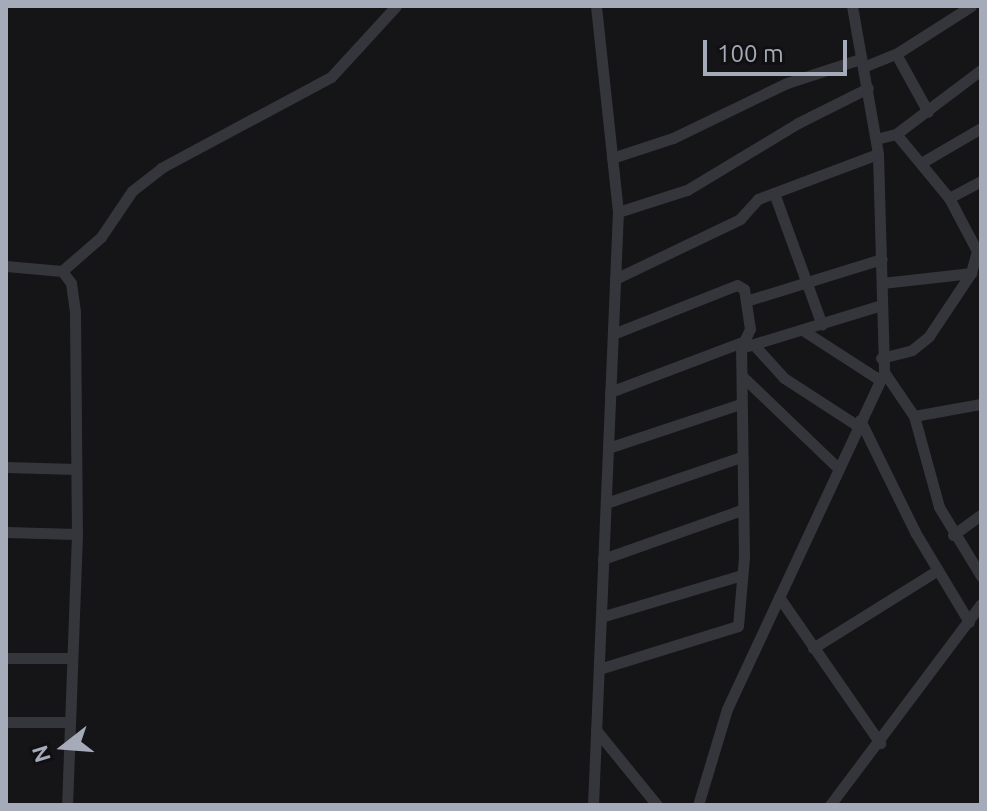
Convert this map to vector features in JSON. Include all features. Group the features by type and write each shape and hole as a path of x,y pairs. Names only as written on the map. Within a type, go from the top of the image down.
{"street":[{"path":"6,266 62,271 92,247 132,191 152,176 331,77 396,6"},
{"path":"593,805 618,212 596,6"},
{"path":"698,805 727,709 882,376 878,154 852,6"},
{"path":"612,158 673,138 787,83 896,54 971,6"},
{"path":"896,54 928,112"},
{"path":"876,139 896,134 981,70"},
{"path":"618,212 687,190 798,123 868,88"},
{"path":"921,163 981,128"},
{"path":"881,358 912,350 929,336 971,273 979,250 949,198 896,134"},
{"path":"615,279 740,219 752,203 878,154"},
{"path":"949,198 981,181"},
{"path":"774,193 822,325"},
{"path":"746,301 882,259"},
{"path":"62,271 71,283 75,312 77,534 67,805"},
{"path":"882,283 971,273"},
{"path":"599,669 738,626 742,575 740,404 742,345 749,335 744,289 737,285 613,334"},
{"path":"610,392 742,345 755,346 882,305"},
{"path":"804,331 882,376 914,416 939,507 953,535 981,576"},
{"path":"755,346 784,378 859,423 969,622"},
{"path":"742,376 837,467"},
{"path":"608,448 740,404"},
{"path":"914,416 981,404"},
{"path":"606,503 741,457"},
{"path":"6,467 76,469"},
{"path":"603,559 741,510"},
{"path":"953,535 981,515"},
{"path":"6,532 77,534"},
{"path":"813,648 938,570"},
{"path":"601,617 742,575"},
{"path":"779,597 880,743"},
{"path":"830,805 880,743 981,604"},
{"path":"6,658 71,658"},
{"path":"6,722 70,722"},
{"path":"596,730 657,805"}]}
